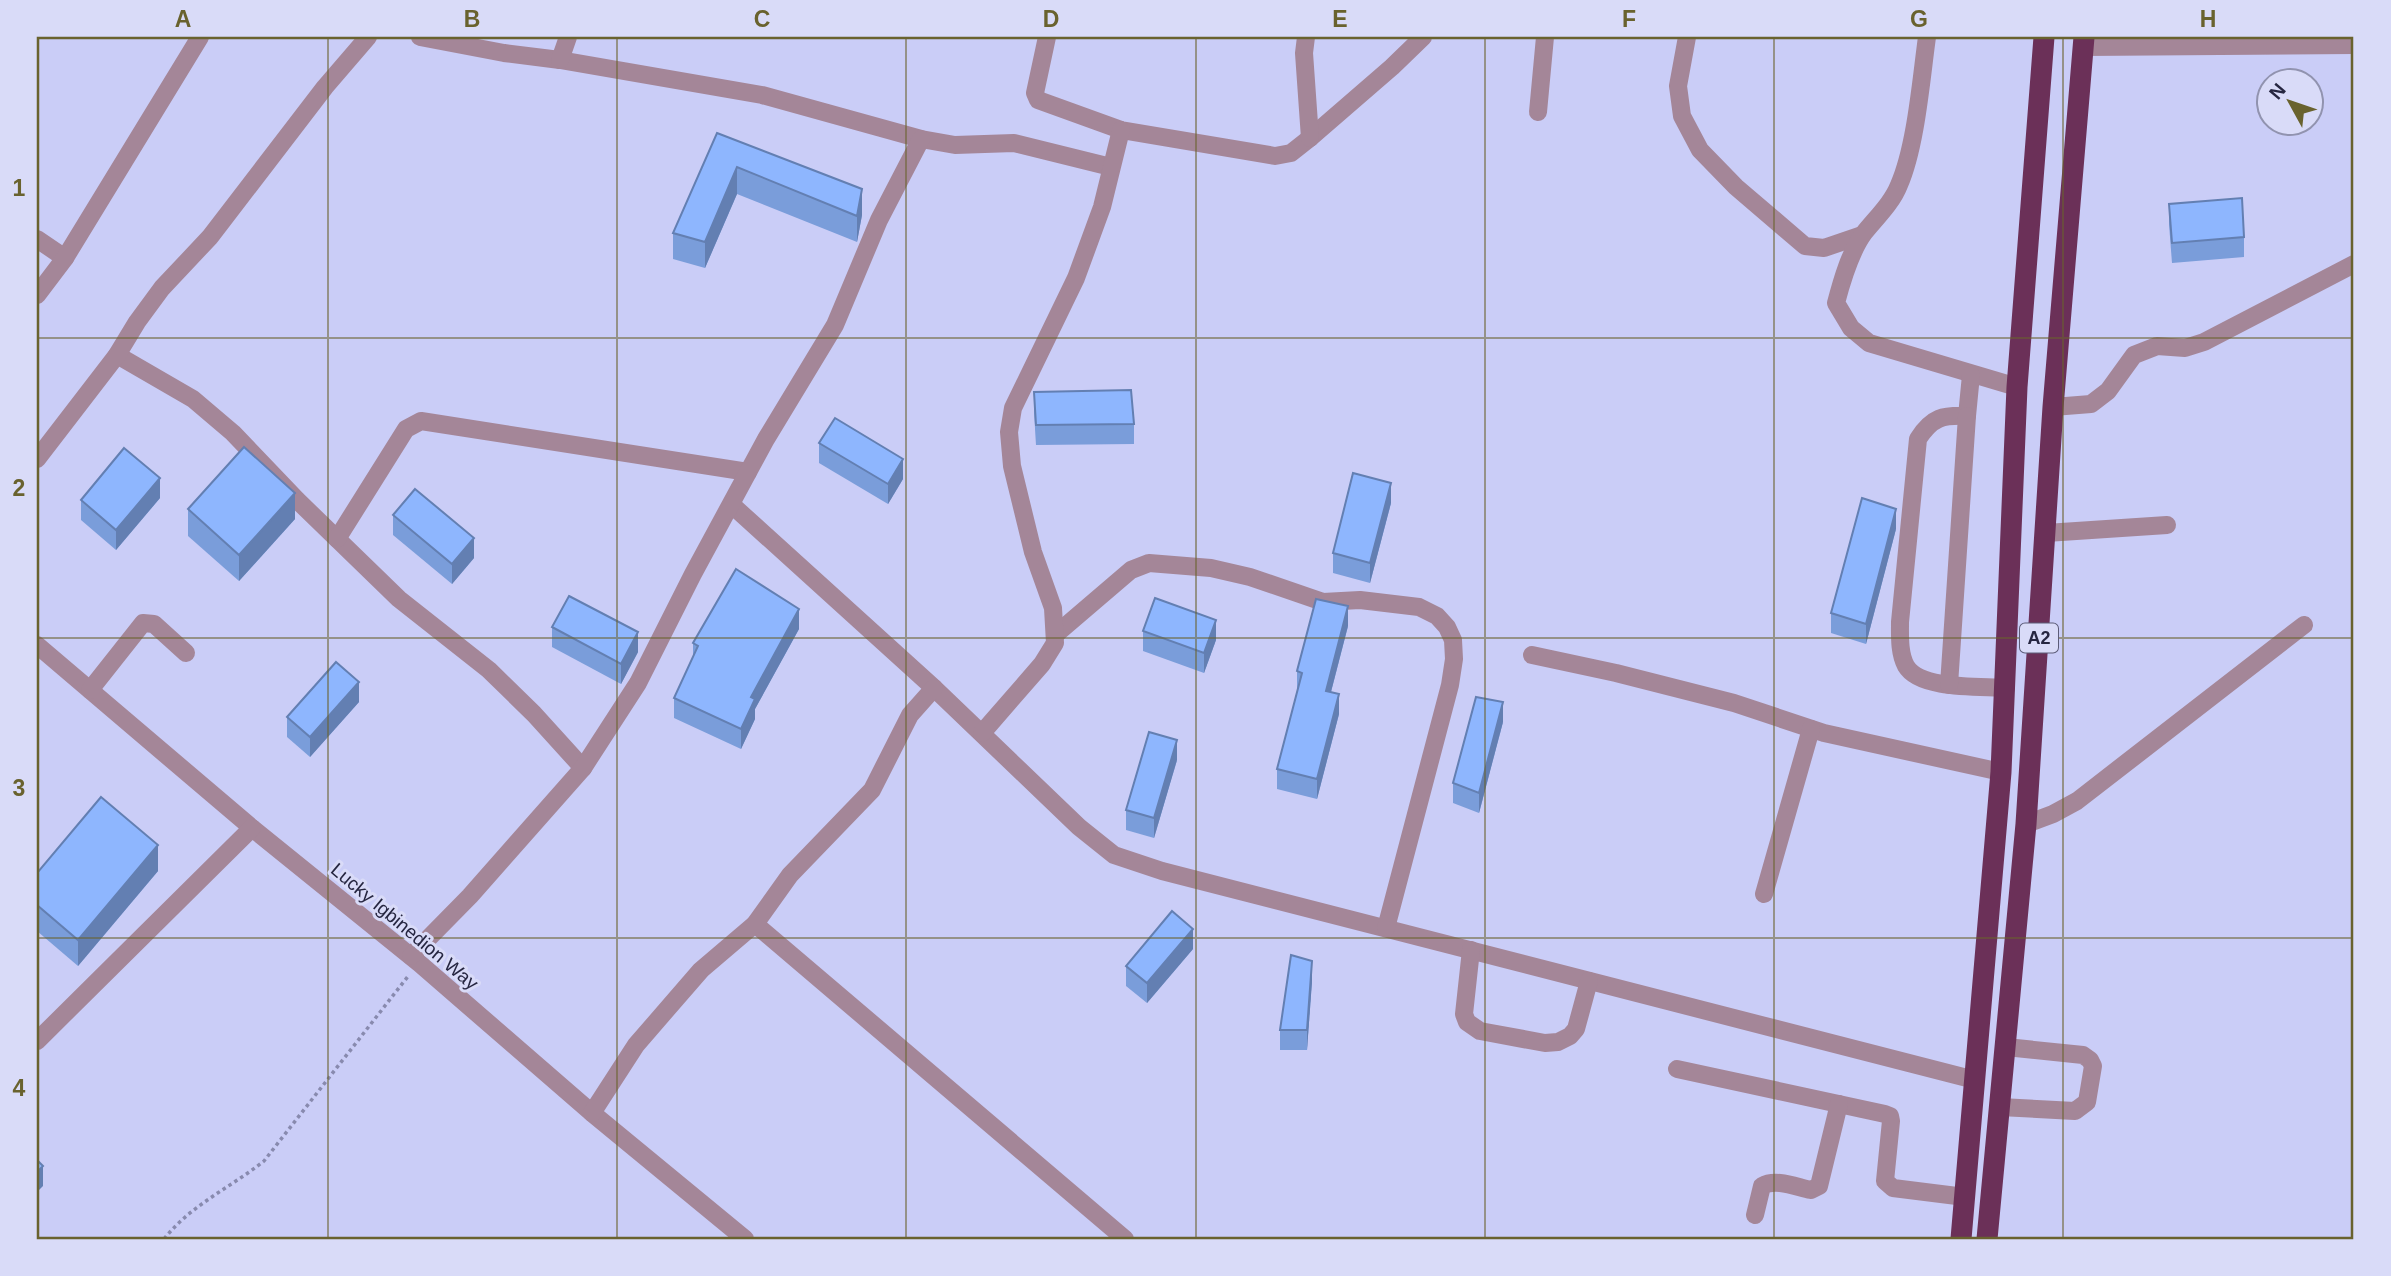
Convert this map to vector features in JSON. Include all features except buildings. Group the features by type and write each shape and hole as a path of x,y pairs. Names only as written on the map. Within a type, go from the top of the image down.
{"highway":[{"name":"A2","path":"1961,1239 2001,772 2017,387 2044,37"},
{"name":"A2","path":"1987,1239 2026,824 2053,407 2084,42"}],"street":[{"path":"37,295 65,258 200,37"},
{"path":"37,459 117,355 162,288 210,237 325,87 368,37"},
{"path":"420,37 762,95 921,139 955,145 1014,143 1111,167"},
{"path":"560,60 568,37"},
{"path":"1047,37 1035,93 1038,100 1121,130 1275,156 1291,153 1310,138 1423,37"},
{"path":"1306,37 1304,53 1310,138"},
{"path":"1538,112 1545,37"},
{"path":"1688,37 1678,86 1682,116 1700,150 1735,187 1805,246 1824,248 1862,235"},
{"path":"1927,37 1910,152 1899,187 1879,217 1862,235 1843,278 1836,303 1851,328 1869,343 2017,387"},
{"path":"2084,42 2354,45"},
{"path":"982,733 1042,664 1055,643 1053,608 1033,552 1012,466 1009,432 1013,408 1076,278 1102,207 1121,130"},
{"path":"415,959 583,768 638,683 766,439 835,325 879,220 921,139"},
{"path":"37,239 65,258"},
{"path":"2053,407 2091,404 2108,391 2134,355 2157,346 2185,348 2204,342 2354,264"},
{"path":"117,355 192,399 233,433 399,599 489,670 583,768"},
{"path":"1949,685 1971,374"},
{"path":"1968,416 1946,415 1927,425 1918,439 1900,644 1907,667 1920,679 1949,685 2006,688"},
{"path":"337,539 406,429 421,421 748,472"},
{"path":"732,505 934,688 1079,827 1114,855 1162,871 1975,1080"},
{"path":"2046,533 2166,525"},
{"path":"1055,635 1131,570 1149,563 1211,568 1250,577 1323,602 1360,600 1419,607 1437,616 1447,627 1453,640 1454,659 1450,685 1386,928"},
{"path":"90,690 143,623 154,624 186,653"},
{"path":"2026,824 2077,802 2304,625"},
{"name":"Lucky Igbinedion Way","path":"37,645 252,828 415,959 592,1113 745,1239"},
{"path":"1532,655 1734,703 1811,729 2001,772"},
{"path":"592,1113 645,1036 701,970 755,924 790,876 872,790 911,715 934,688"},
{"path":"1765,894 1811,729"},
{"path":"37,1041 252,828"},
{"path":"755,924 1125,1239"},
{"path":"1471,950 1464,1014 1467,1023 1480,1031 1545,1043 1558,1042 1570,1036 1576,1029 1589,981"},
{"path":"2000,1107 2075,1111 2081,1109 2087,1102 2093,1066 2083,1055 2006,1047"},
{"path":"1677,1069 1890,1116 1885,1181 1888,1185 1893,1188 1965,1197"},
{"path":"1755,1215 1762,1186 1768,1183 1811,1190 1819,1186 1839,1104"}],"path":[{"path":"164,1239 205,1199 241,1179 264,1161 415,959"}]}
